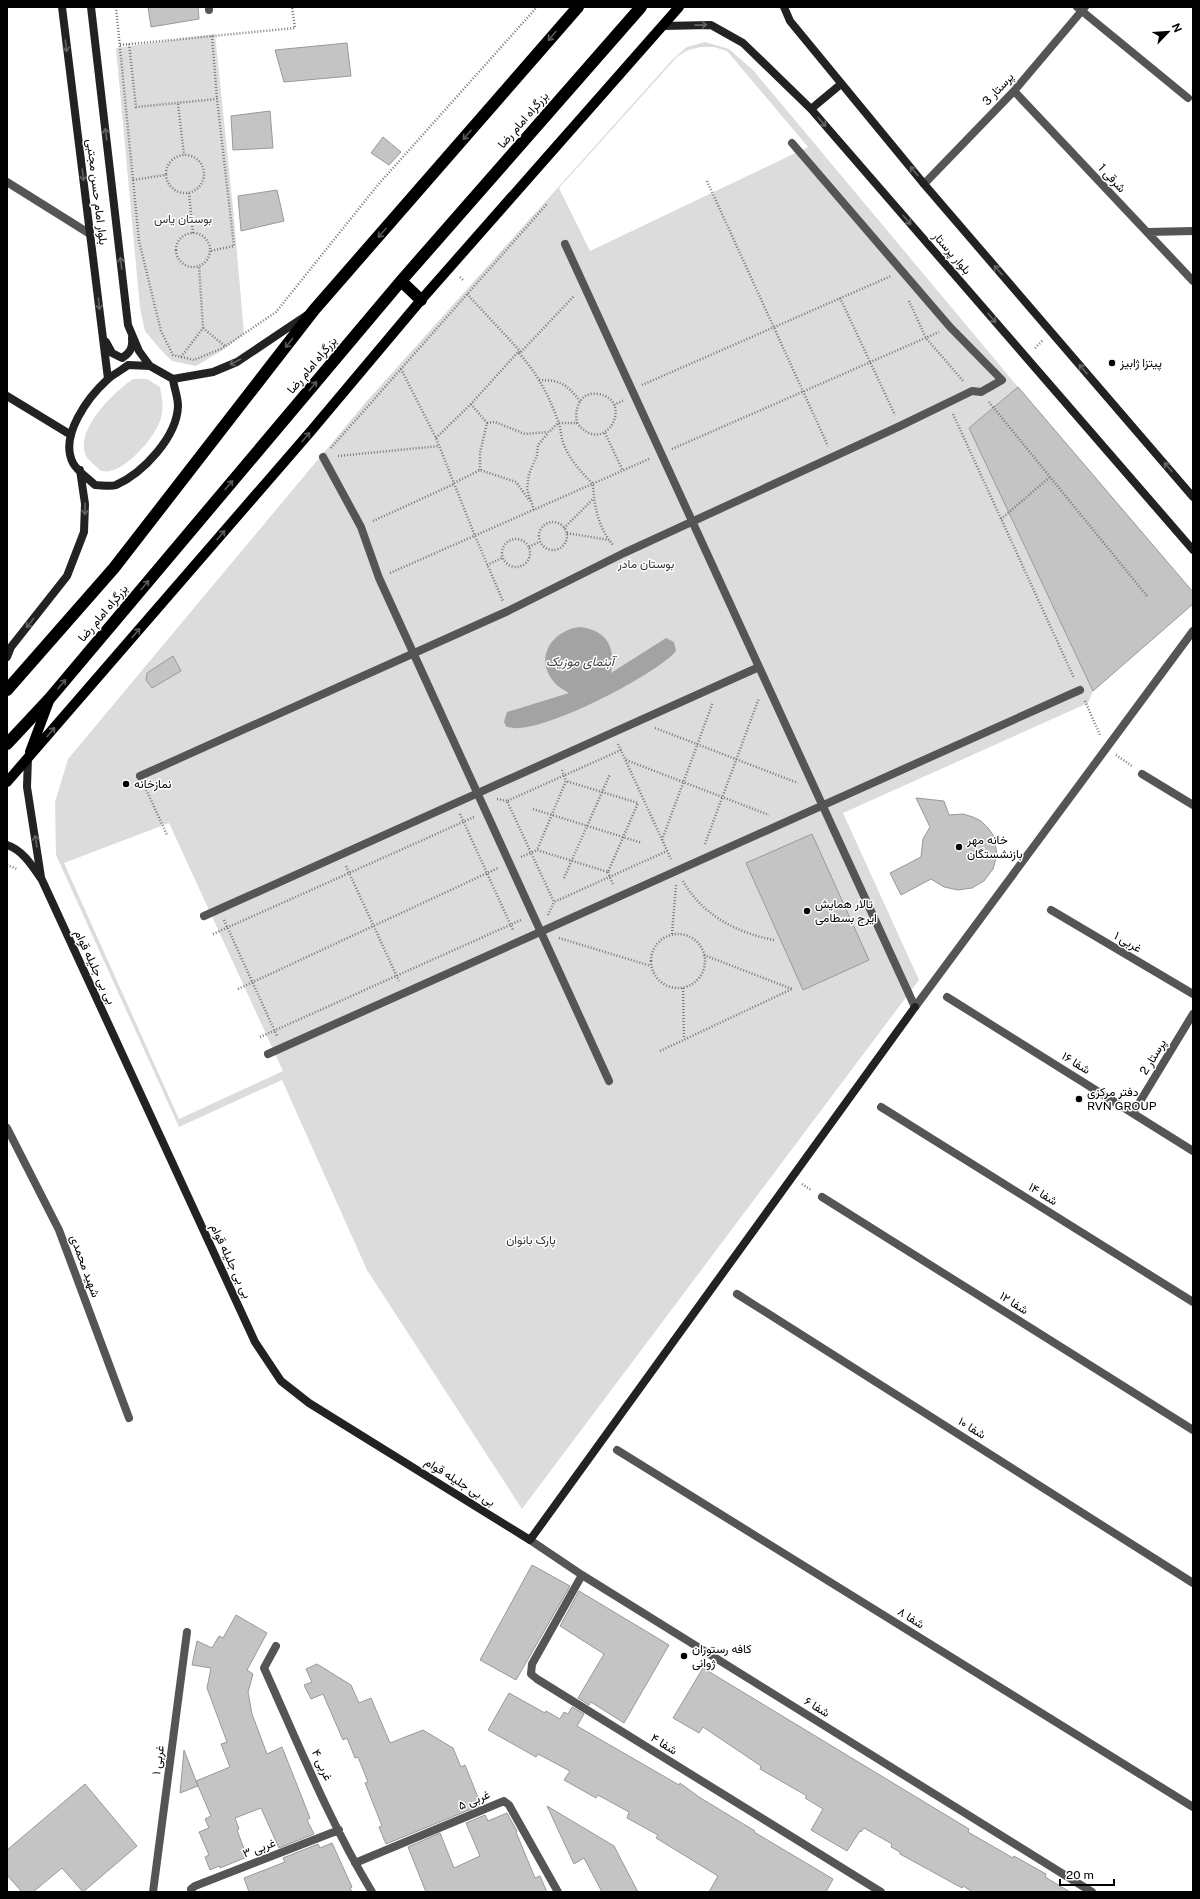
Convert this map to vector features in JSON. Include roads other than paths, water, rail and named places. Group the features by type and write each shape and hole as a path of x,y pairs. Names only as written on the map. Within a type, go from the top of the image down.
{"highway":[{"name":"بزرگراه امام رضا","path":"7,690 114,568 314,310 578,7"},
{"name":"بزرگراه امام رضا","path":"7,744 50,698 401,281 641,7"},
{"path":"401,281 421,300"}],"main road":[{"path":"7,782 311,431 421,300 680,7"},
{"path":"28,757 50,698"}],"street":[{"name":"بلوار امام حسن مجتبی","path":"62,7 108,379"},
{"name":"بلوار امام حسن مجتبی","path":"91,7 128,325 139,351 150,366"},
{"name":"بلوار پرستار","path":"784,7 790,21 840,84 1193,497"},
{"path":"1081,8 1188,98"},
{"name":"پرستار 3","path":"924,184 1014,91 1081,8"},
{"name":"بلوار پرستار","path":"662,26 711,25 742,43 811,109 1193,550"},
{"path":"811,109 840,84"},
{"name":"شرقی 1","path":"1014,91 1193,281"},
{"path":"140,776 508,611 692,521 900,426 972,391 981,392 1002,380 950,327 792,143"},
{"path":"7,182 90,234"},
{"path":"1148,232 1193,230"},
{"path":"565,244 915,1007"},
{"path":"173,379 178,406 174,425 158,452 137,474 115,486 95,485 73,464 68,445 73,425 90,400 108,379 128,365 150,366 173,379 213,372 237,362 314,310"},
{"path":"102,330 107,347 112,353 122,358 129,354 132,347 133,339 128,325"},
{"path":"7,396 71,435"},
{"path":"323,457 361,527 378,578 609,1081"},
{"path":"7,657 11,647 67,576 84,532 85,504 80,470"},
{"path":"530,1540 915,1007 1193,631"},
{"path":"204,916 759,667"},
{"path":"268,1054 1080,690"},
{"path":"28,757 26,787 42,880"},
{"path":"1142,774 1193,805"},
{"path":"7,845 13,847 30,861 42,880"},
{"name":"بی بی جلیله قوام","path":"42,880 255,1342 281,1381 309,1403 530,1540"},
{"name":"۱ غربی","path":"1051,910 1193,994"},
{"name":"شفا ۱۶","path":"947,997 1133,1112 1193,1151"},
{"name":"پرستار 2","path":"1133,1112 1193,1014"},
{"name":"شفا ۱۴","path":"881,1107 1193,1302"},
{"name":"شهید محمدی","path":"7,1128 59,1230 129,1418"},
{"name":"شفا ۱۲","path":"822,1197 1193,1430"},
{"name":"شفا ۱۰","path":"737,1294 1193,1582"},
{"name":"شفا ۸","path":"617,1450 1193,1806"},
{"name":"شفا ۶","path":"530,1540 582,1575 1092,1892"},
{"name":"شفا ۴","path":"582,1575 532,1664 531,1674 551,1688 881,1892"},
{"name":"غربی ۱","path":"152,1892 187,1632"},
{"name":"غربی ۴","path":"276,1646 264,1668 339,1830 355,1863 372,1892"},
{"name":"غربی ۵","path":"355,1863 504,1801 509,1805 558,1892"},
{"name":"غربی ۳","path":"191,1892 191,1889 195,1886 339,1830"}],"water":[{"name":"آبنمای موزیک","path":"579,627 597,632 607,641 612,655 611,673 666,638 674,642 676,651 645,675 621,689 566,715 540,724 519,728 506,726 504,722 507,712 569,693 556,684 548,673 546,656 548,647 560,634"}],"place":[{"name":"پیتزا ژابیز","path":"1112,363"},
{"name":"نمازخانه","path":"126,784"},
{"name":"خانه مهر بازنشستگان","path":"959,847"},
{"name":"تالار همایش ایرج بسطامی","path":"807,911"},
{"name":"دفتر مرکزی RVN GROUP","path":"1079,1099"},
{"name":"کافه رستوران ژوانی","path":"684,1656"}],"park label":[{"name":"بوستان یاس","path":"183,219"},
{"name":"بوستان مادر","path":"646,564"},
{"name":"پارک بانوان","path":"531,1240"}]}
